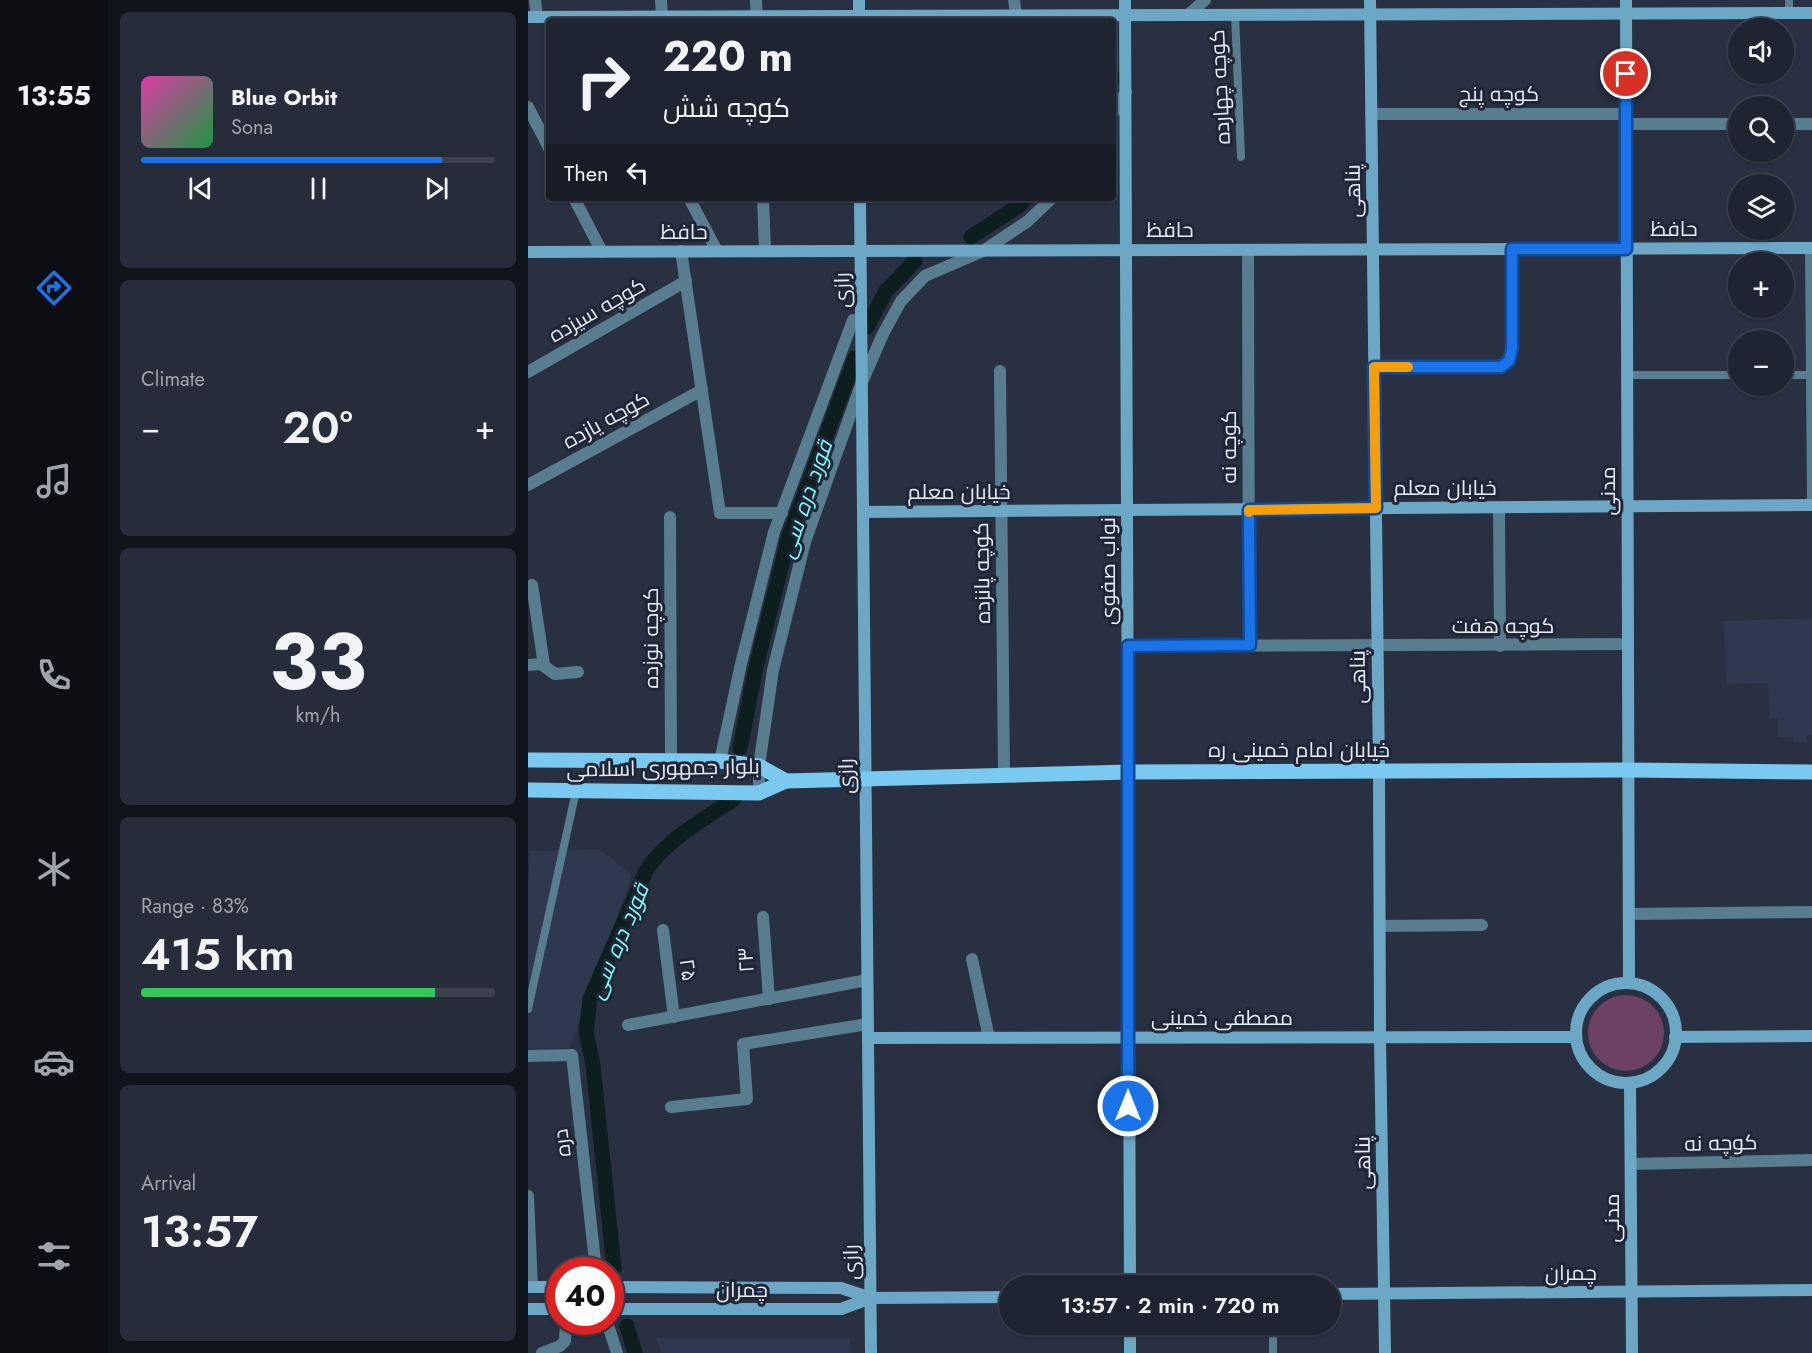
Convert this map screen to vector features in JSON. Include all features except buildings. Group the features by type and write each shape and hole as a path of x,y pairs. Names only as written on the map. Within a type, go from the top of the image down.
{"main road":[{"name":"بلوار جمهوری اسلامی","path":"528,760 720,761 759,766 786,781"},
{"name":"خیابان امام خمینی ره","path":"786,781 1128,772 1628,770 1812,772"},
{"name":"بلوار جمهوری اسلامی","path":"528,790 759,793 786,781"}],"street":[{"path":"535,0 532,17 564,18"},
{"path":"661,0 662,17"},
{"path":"756,0 757,18"},
{"path":"859,0 859,18"},
{"path":"1014,0 1017,18 1125,15 1626,13 1789,6 1812,13"},
{"name":"نواب صفوی","path":"1125,0 1130,1275"},
{"path":"1188,15 1205,0"},
{"name":"پناهی","path":"1370,0 1385,1353"},
{"name":"مدنی","path":"1626,0 1629,982"},
{"path":"629,18 710,18"},
{"path":"1116,108 1126,92"},
{"path":"528,107 546,142"},
{"name":"کوچه پنج","path":"1371,114 1626,119 1728,124"},
{"path":"1794,124 1812,124"},
{"path":"576,201 602,252"},
{"path":"691,201 717,251"},
{"path":"763,201 765,251"},
{"name":"رازی","path":"860,201 871,1353"},
{"path":"759,793 759,766 773,670 806,542 862,382 883,334 901,302 925,276 983,250 1028,221 1049,201"},
{"name":"حافظ","path":"528,252 1810,248"},
{"path":"1374,367 1501,367 1509,361 1512,349 1512,249"},
{"name":"کوچه نه","path":"1248,250 1250,645"},
{"path":"681,251 720,513 782,513"},
{"name":"کوچه سیزده","path":"528,372 686,281"},
{"path":"720,761 774,532 853,320"},
{"name":"کوچه پانزده","path":"1000,371 1004,775"},
{"name":"کوچه یازده","path":"528,485 702,390"},
{"name":"خیابان معلم","path":"863,512 1812,505"},
{"path":"1499,508 1500,646"},
{"name":"کوچه نوزده","path":"670,517 670,759"},
{"path":"532,585 544,665"},
{"name":"کوچه هفت","path":"1128,646 1628,644"},
{"path":"528,665 544,665 555,674 578,672"},
{"path":"1629,914 1812,912"},
{"name":"۲۳","path":"763,917 769,999"},
{"path":"1381,926 1482,925"},
{"name":"۲۵","path":"663,930 675,1017"},
{"path":"972,959 988,1038"},
{"path":"628,1025 867,980"},
{"path":"1629,982 1653,991 1664,1000 1676,1026 1675,1037 1671,1054 1654,1074 1630,1083 1616,1082 1603,1078 1584,1060 1576,1037 1578,1017 1585,1003 1596,992 1611,985 1629,982"},
{"path":"671,1107 747,1099 743,1044 868,1024"},
{"path":"1675,1037 1812,1036"},
{"name":"مصطفی خمینی","path":"868,1038 1576,1037"},
{"name":"دره","path":"528,1056 572,1054 595,1257"},
{"name":"مدنی","path":"1630,1083 1632,1353"},
{"name":"کوچه نه","path":"1631,1164 1812,1160"},
{"path":"528,1196 530,1287 546,1287"},
{"name":"چمران","path":"624,1287 841,1288 870,1298 999,1297"},
{"name":"چمران","path":"1341,1294 1812,1290"},
{"name":"چمران","path":"624,1309 841,1309 870,1298"},
{"path":"528,1309 546,1309"},
{"path":"542,1353 560,1346 566,1341 566,1335"},
{"path":"611,1335 617,1353"},
{"path":"1130,1335 1130,1353"}],"lane":[{"name":"کوچه چهارده","path":"1235,15 1241,157"},
{"path":"1810,248 1812,505"},
{"path":"1627,375 1728,375"},
{"path":"1794,375 1811,375"},
{"path":"528,1009 576,791"},
{"path":"1273,1335 1274,1353"}],"shaded area":[{"path":"1812,618 1812,735 1807,735 1807,742 1794,742 1793,737 1778,737 1778,718 1769,718 1768,683 1726,684 1724,621"},
{"path":"599,849 632,875 570,1048 528,1049 530,851"},
{"path":"1619,995 1633,995 1647,1001 1658,1012 1664,1026 1661,1048 1653,1060 1633,1071 1619,1071 1605,1065 1594,1054 1588,1040 1588,1026 1594,1012 1605,1001"},
{"path":"656,1338 850,1338 851,1353 661,1353"}],"waterway":[{"path":"971,237 1023,201"},
{"name":"قورد دره سی","path":"867,327 886,291 915,261"},
{"name":"قورد دره سی","path":"740,748 756,667 789,536 855,358"},
{"name":"قورد دره سی","path":"613,1257 593,1065 586,1032 590,999 646,871 664,849 735,798"},
{"path":"627,1326 635,1353"}],"slow traffic":[{"path":"1249,512 1249,510 1376,508 1374,367 1408,367"}],"route":[{"path":"1128,1106 1128,646 1250,645 1249,510 1376,508 1374,367 1501,367 1509,361 1512,349 1512,249 1626,249 1626,74"}]}
